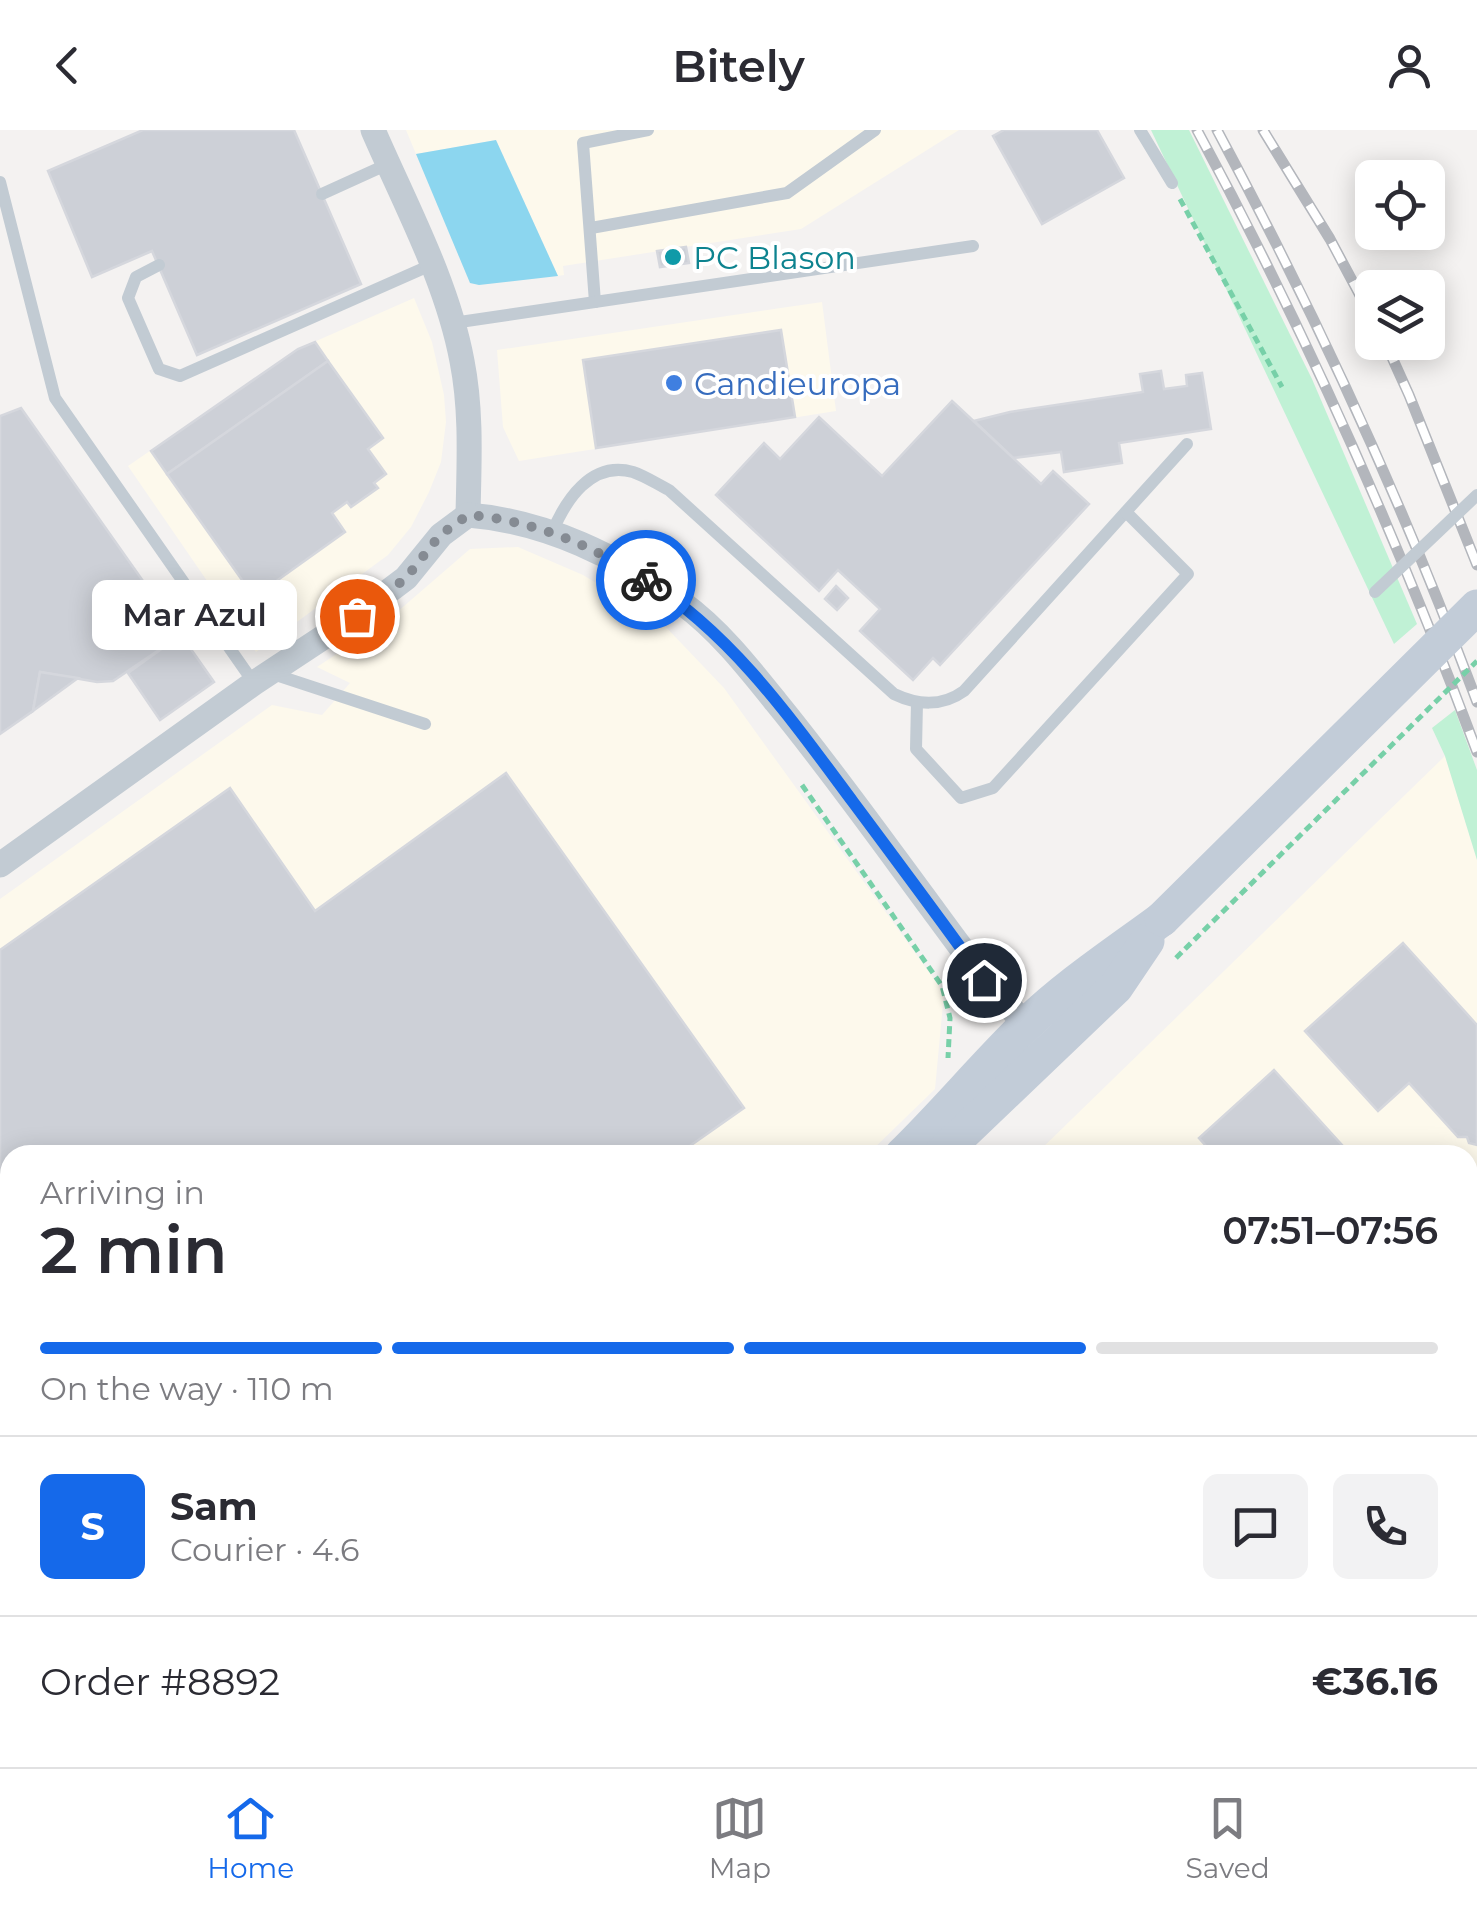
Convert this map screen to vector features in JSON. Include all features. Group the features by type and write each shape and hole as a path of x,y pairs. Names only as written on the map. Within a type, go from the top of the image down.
{"main road":[{"path":"931,1145 1042,1036 1116,986 1162,919 1477,608"}],"street":[{"path":"373,130 453,324 468,393 468,515"},
{"path":"0,865 262,678 357,616 406,578 440,535 468,515 510,518 615,560 684,604 744,662 806,738 984,980 1042,1036"}],"lane":[{"path":"596,302 583,143 648,130"},
{"path":"591,228 787,193 875,130"},
{"path":"1140,130 1172,183"},
{"path":"322,194 388,164"},
{"path":"0,182 55,398 262,678 425,724"},
{"path":"453,324 973,246"},
{"path":"159,266 136,278 128,298 159,370 180,376 431,265"},
{"path":"552,533 568,498 588,480 607,472 630,471 669,490 884,686 917,702 949,700 964,691 1187,444"},
{"path":"1375,592 1477,495"},
{"path":"917,702 916,749 961,798 993,788 1188,574 1126,512"}],"path":[{"path":"1172,183 1282,387"},
{"path":"1186,949 1477,661"},
{"path":"796,777 942,986 948,1004 950,1044"}],"shaded area":[{"path":"406,130 959,130 801,229 563,266 564,275 558,276 496,140 416,154"},
{"path":"414,298 432,342 444,395 446,422 441,462 429,492 411,527 388,555 256,652 128,466 298,349"},
{"path":"822,302 836,411 519,461 503,427 497,350"},
{"path":"518,547 583,575 662,623 724,688 944,993 935,1089 877,1145 0,1145 0,899 272,705 322,715 350,683 317,667 389,619 470,549"},
{"path":"1445,756 1477,860 1477,1145 1045,1145"}],"green space":[{"path":"1151,130 1189,130 1312,379 1417,624 1394,644"},
{"path":"1455,710 1477,770 1477,860 1445,756 1432,728"}],"water":[{"path":"496,140 558,276 470,283 416,154"}],"building":[{"path":"143,130 294,130 361,284 197,355 152,251 92,277 48,171"},
{"path":"1004,130 1097,130 1124,178 1042,224 993,136"},
{"name":"PC Blason","path":"686,247 689,263 660,267 657,251"},
{"path":"781,330 795,417 596,448 583,360"},
{"path":"315,342 328,361 167,474 151,451 298,349"},
{"path":"328,361 383,438 368,449 386,474 374,483 378,488 351,507 347,502 332,513 345,532 254,597 167,474"},
{"path":"1161,371 1164,389 1187,386 1186,375 1202,373 1211,429 1119,443 1122,463 1064,472 1061,452 1013,458 974,421 1143,392 1140,374"},
{"path":"952,401 1041,484 1053,471 1089,504 940,665 933,658 913,680 860,631 880,609 838,570 819,591 716,495 764,443 780,459 819,417 882,476"},
{"path":"21,408 181,635 113,681 40,672 33,711 0,734 0,416"},
{"path":"836,586 848,598 837,610 825,599"},
{"path":"181,635 214,682 160,720 128,673"},
{"path":"40,672 78,678 33,711"},
{"path":"506,773 744,1108 691,1145 0,1145 0,950 230,788 315,911"},
{"path":"1403,943 1477,1025 1477,1145 1469,1143 1467,1137 1458,1137 1409,1083 1378,1111 1305,1031"},
{"path":"1274,1070 1342,1145 1205,1145 1199,1138"}],"railway":[{"path":"1197,130 1348,436 1477,752"},
{"path":"1217,130 1357,412 1420,556 1477,702"},
{"path":"1263,130 1355,286"},
{"path":"1393,360 1477,565"}],"way so far":[{"path":"357,616 406,578 440,535 468,515 510,518 552,533 615,560 646,580"}],"place":[{"name":"PC Blason","path":"673,257"},
{"name":"Candieuropa","path":"674,383"},
{"name":"Mar Azul","path":"357,616"}],"route":[{"path":"646,580 684,604 744,662 806,738 984,980"}]}
